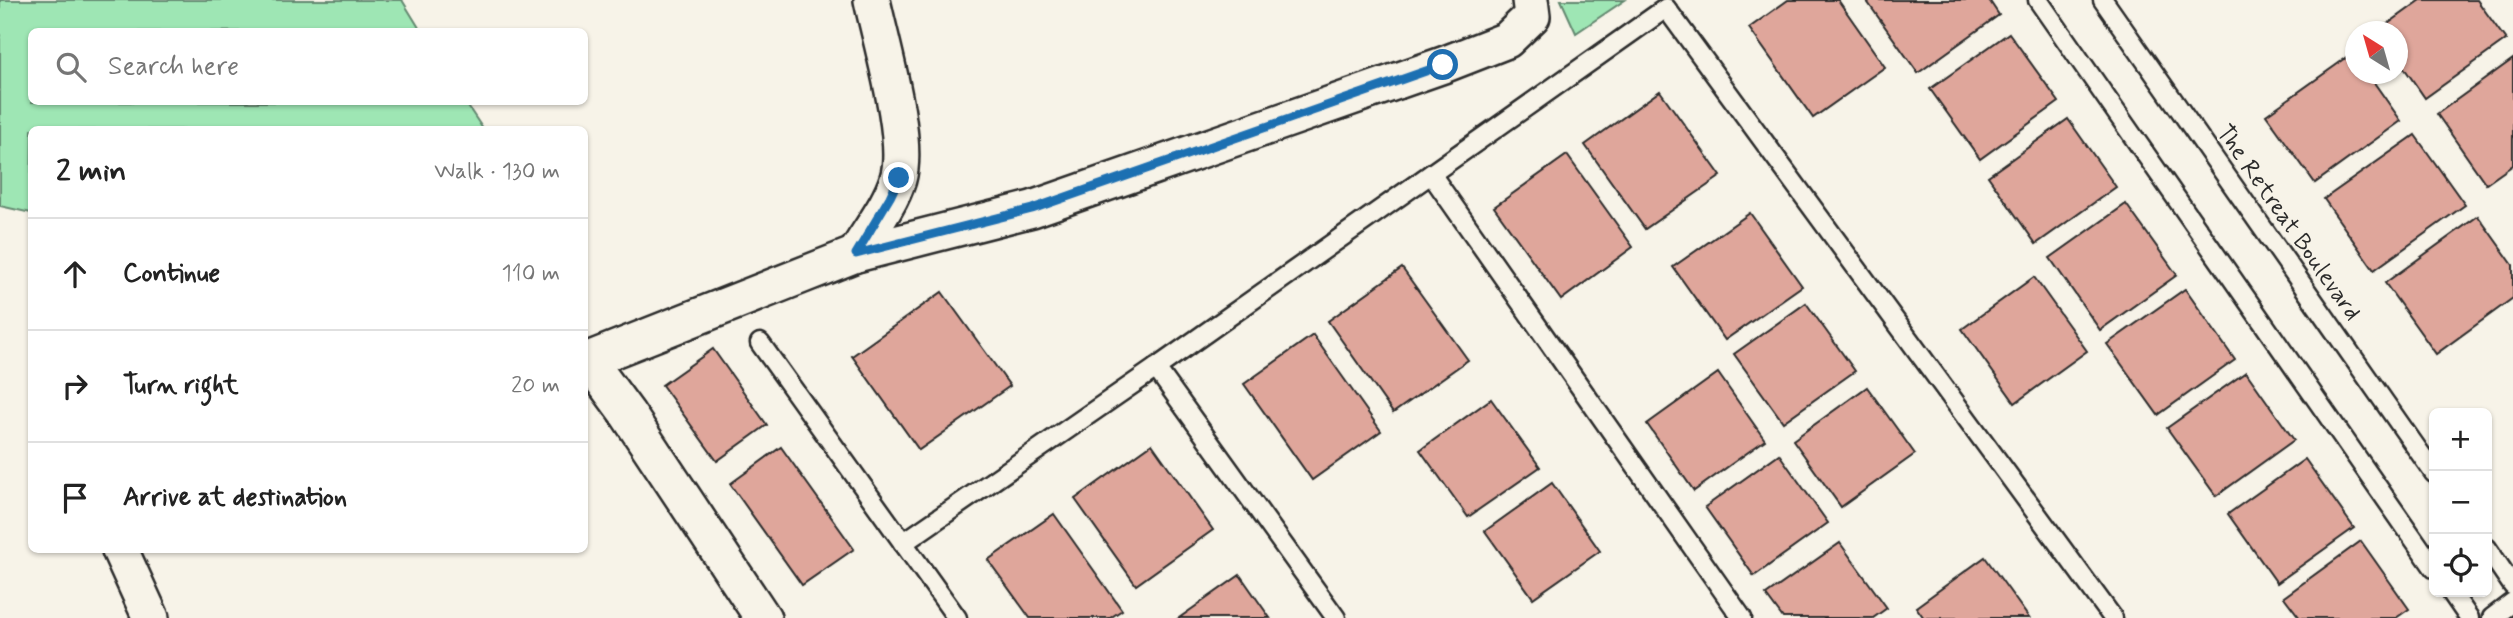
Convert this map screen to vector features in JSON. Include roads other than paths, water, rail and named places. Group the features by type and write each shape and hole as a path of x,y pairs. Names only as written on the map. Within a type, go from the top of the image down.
{"street":[{"path":"856,254 899,178 899,123 872,0"},
{"path":"763,618 627,413 588,360 856,254 1032,209 1443,65 1507,40 1532,16 1530,0"},
{"path":"121,553 151,618"}],"lane":[{"path":"2038,0 2429,561"},
{"name":"The Retreat Boulevard","path":"2103,0 2433,471"},
{"path":"903,543 1672,4 2113,618"},
{"path":"1431,174 1742,618"},
{"path":"760,343 957,618"},
{"path":"1156,368 1336,618"},
{"path":"2492,555 2513,586"},
{"path":"2454,597 2469,618"},
{"path":"2492,618 2513,603"}]}
